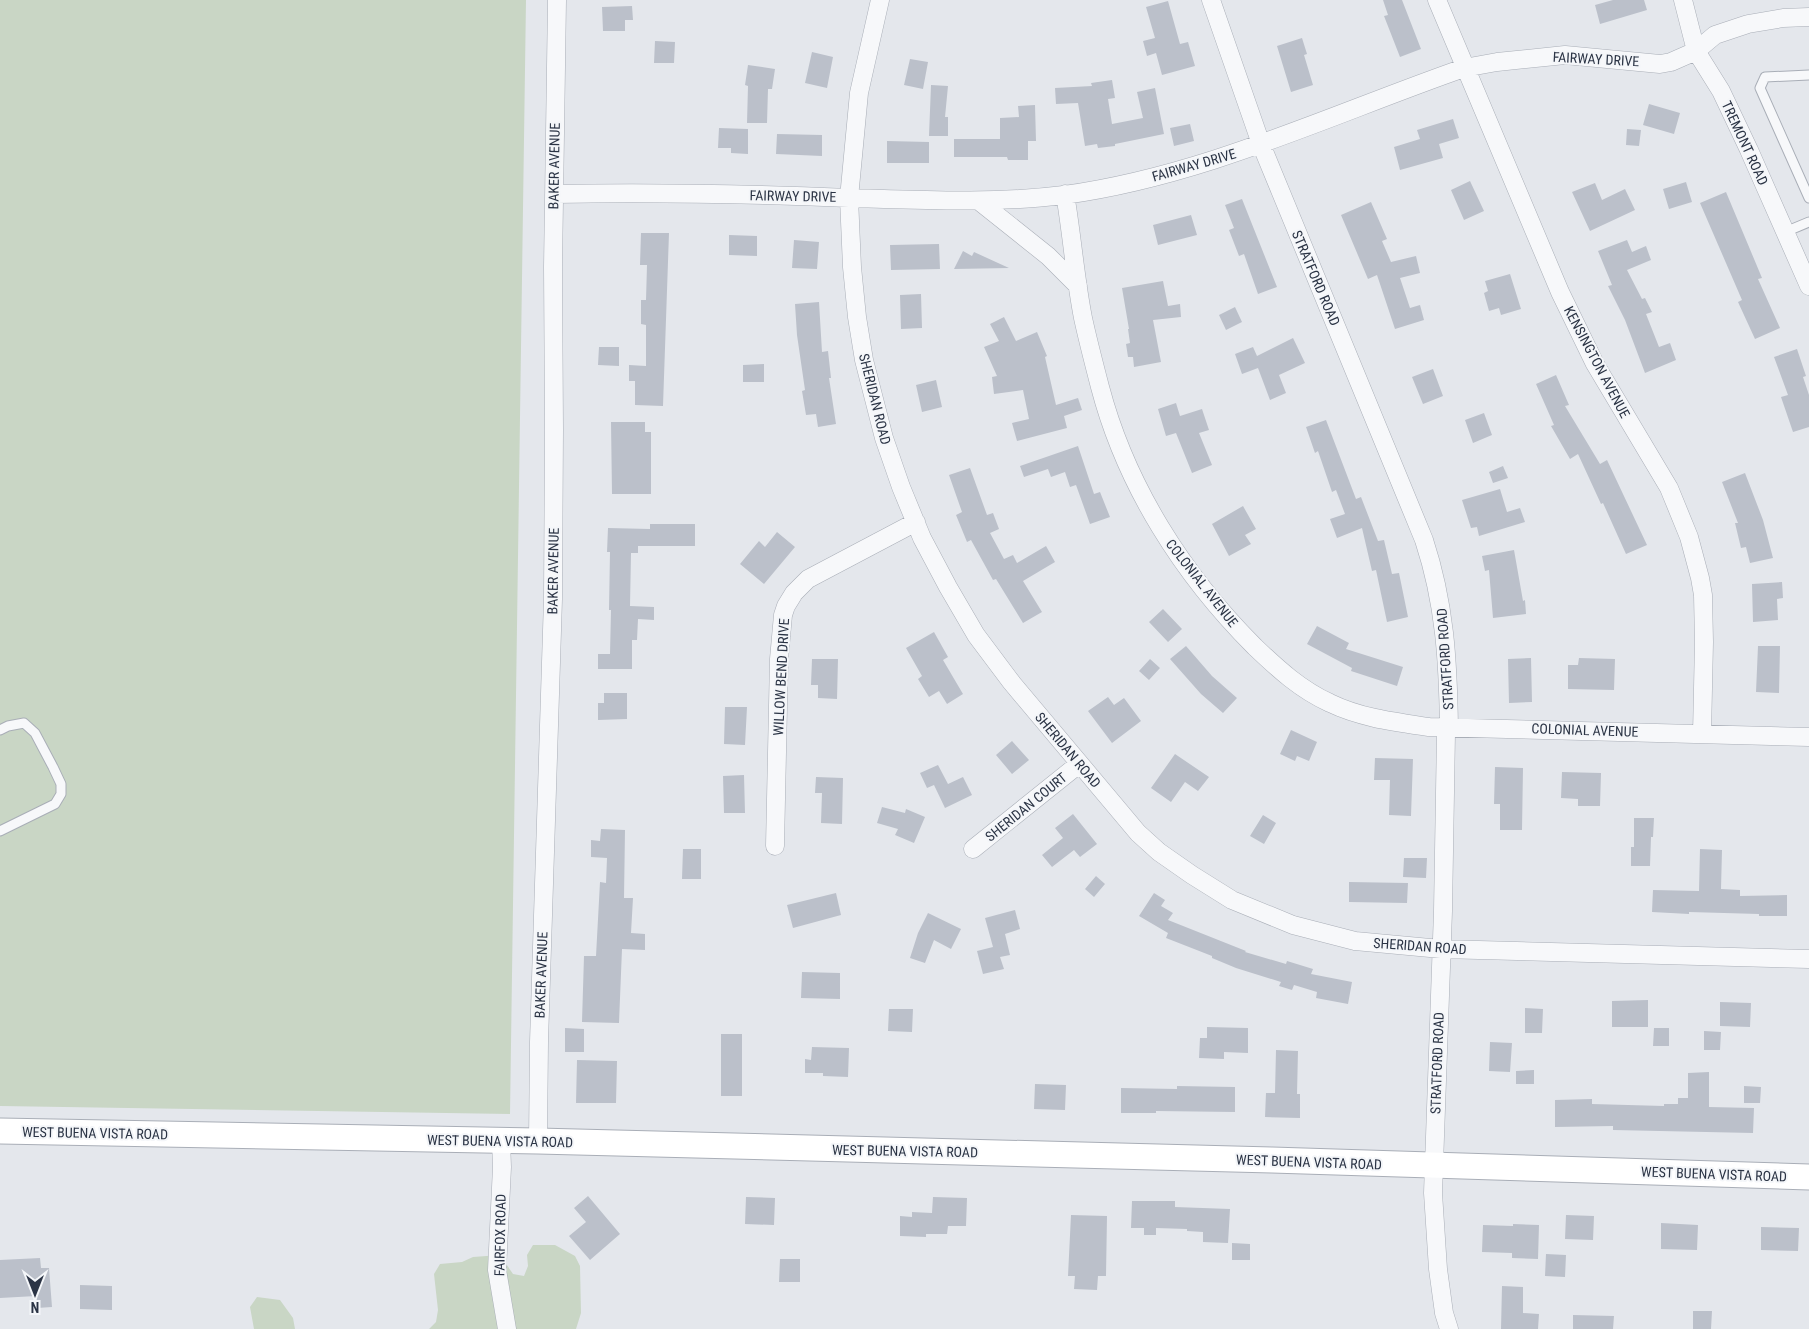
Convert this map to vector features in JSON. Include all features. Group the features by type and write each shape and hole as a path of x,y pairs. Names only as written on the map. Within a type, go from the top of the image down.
{"street":[{"name":"BAKER AVENUE","path":"538,1141 539,1042 553,599 553,267 557,0"},
{"name":"SHERIDAN ROAD","path":"880,0 859,93 849,198 852,267 864,360 884,438 916,522 948,587 976,635 1012,683 1138,833 1159,852 1232,900 1293,925 1355,942 1441,949 1809,959"},
{"name":"STRATFORD ROAD","path":"1211,0 1261,144 1393,462 1432,562 1442,609 1447,647 1449,728 1446,733 1433,1193 1438,1269 1449,1329"},
{"name":"KENSINGTON AVENUE","path":"1437,0 1464,68 1560,292 1595,364 1669,488 1689,537 1703,596 1702,734"},
{"name":"TREMONT ROAD","path":"1683,0 1696,51 1721,91 1809,286"},
{"name":"FAIRWAY DRIVE","path":"554,194 639,192 911,201 1027,199 1065,194 1126,184 1183,170 1261,144 1464,68 1497,62 1565,55 1660,64 1671,62 1696,51 1715,35 1748,24 1783,18 1809,17"},
{"name":"COLONIAL AVENUE","path":"1065,194 1083,318 1111,426 1128,466 1164,534 1192,576 1230,621 1274,664 1304,689 1331,704 1377,719 1429,727 1809,737"},
{"path":"979,201 1048,256 1078,286"},
{"name":"WILLOW BEND DRIVE","path":"775,846 779,659 786,606 794,593 808,579 916,522"},
{"name":"SHERIDAN COURT","path":"973,849 1079,764"},
{"name":"WEST BUENA VISTA ROAD","path":"0,1131 538,1141 1809,1177"},
{"name":"FAIRFOX ROAD","path":"501,1141 502,1167 497,1270 507,1329"}],"lane":[{"path":"1809,74 1765,77 1760,88 1809,198"},
{"path":"1785,232 1809,222"},
{"path":"0,730 8,726 24,723 35,733 61,784 61,794 55,804 0,831"}],"green space":[{"path":"0,0 526,0 510,1114 0,1106"},
{"path":"533,1245 555,1245 575,1256 580,1266 581,1313 576,1329 429,1329 436,1322 438,1310 434,1274 440,1264 462,1262 473,1257 500,1255 513,1274 524,1276 528,1266 527,1255"},
{"path":"257,1297 280,1300 293,1318 295,1329 254,1329 250,1307"}],"building":[{"path":"1383,0 1402,0 1421,49 1400,57 1384,16 1388,15"},
{"path":"1613,0 1644,0 1647,10 1600,24 1595,5"},
{"path":"1168,1 1180,44 1188,42 1195,66 1162,75 1156,53 1147,56 1143,41 1155,38 1146,7"},
{"path":"632,6 633,20 625,20 625,31 603,31 602,7"},
{"path":"1302,38 1307,54 1304,55 1313,85 1291,92 1277,46"},
{"path":"655,41 675,42 674,63 654,63"},
{"path":"812,52 833,57 827,88 805,83"},
{"path":"910,59 928,62 923,89 904,85"},
{"path":"748,65 775,69 772,89 768,89 767,123 747,123 748,86 745,85"},
{"path":"1112,80 1115,98 1108,99 1112,124 1143,118 1137,92 1155,88 1164,134 1115,144 1115,146 1098,148 1097,144 1085,146 1078,103 1056,104 1055,88 1092,86 1091,83"},
{"path":"931,85 948,86 945,117 948,117 948,136 929,136"},
{"path":"1649,104 1680,113 1674,134 1643,125"},
{"path":"1035,105 1036,141 1028,141 1028,160 1008,160 1007,157 954,157 954,139 1000,139 1000,118 1019,117 1018,106"},
{"path":"1453,119 1459,138 1439,144 1443,158 1400,170 1394,147 1420,139 1417,130"},
{"path":"1190,124 1194,141 1174,146 1170,128"},
{"path":"719,128 748,129 748,154 731,153 731,148 718,148"},
{"path":"1627,129 1641,130 1639,146 1626,145"},
{"path":"777,134 822,135 822,156 776,154"},
{"path":"887,141 929,142 929,163 887,163"},
{"path":"1470,181 1484,211 1464,220 1451,190"},
{"path":"1686,182 1692,202 1669,209 1663,189"},
{"path":"1595,183 1602,200 1625,189 1635,210 1590,231 1572,192"},
{"path":"1726,192 1762,278 1758,279 1780,328 1755,339 1738,302 1742,300 1700,203"},
{"path":"1242,199 1277,287 1258,294 1244,254 1239,256 1229,230 1234,228 1225,205"},
{"path":"1371,202 1387,239 1382,241 1391,262 1416,256 1420,273 1400,278 1410,308 1420,305 1424,320 1395,329 1377,275 1368,279 1341,215"},
{"path":"1191,215 1197,235 1158,245 1153,225"},
{"path":"641,233 669,233 663,406 635,405 635,381 629,381 629,365 646,366 646,325 641,324 641,300 646,300 647,265 640,265"},
{"path":"729,235 757,236 757,256 729,255"},
{"path":"794,240 819,242 817,269 792,268"},
{"path":"1627,240 1632,252 1646,246 1651,260 1627,270 1642,299 1645,298 1652,312 1646,314 1659,347 1670,343 1676,360 1645,373 1625,320 1608,286 1612,285 1598,251"},
{"path":"939,244 940,269 891,270 890,245"},
{"path":"963,251 972,256 974,252 1009,268 954,269"},
{"path":"1510,274 1521,309 1501,315 1499,308 1489,311 1484,293 1488,291 1485,281"},
{"path":"1163,281 1168,306 1180,304 1181,317 1153,320 1161,362 1134,367 1133,357 1128,357 1126,344 1130,343 1129,329 1122,288"},
{"path":"921,294 922,328 901,329 900,295"},
{"path":"819,302 822,352 828,351 831,378 829,378 836,424 818,427 816,414 806,415 802,391 805,390 797,335 795,304"},
{"path":"1235,307 1242,322 1226,330 1219,315"},
{"path":"1004,317 1016,341 1037,332 1047,356 1045,357 1056,405 1078,398 1082,410 1064,416 1067,428 1017,441 1012,423 1029,419 1023,390 994,394 992,377 997,376 984,347 999,341 990,324"},
{"path":"1293,338 1305,363 1279,375 1286,393 1270,400 1258,368 1242,374 1235,354 1253,347 1257,356"},
{"path":"599,347 619,347 619,366 598,365"},
{"path":"1797,349 1806,376 1803,377 1809,395 1809,427 1793,432 1781,397 1788,395 1774,357"},
{"path":"764,364 764,382 743,382 743,365"},
{"path":"1433,369 1443,396 1423,404 1412,377"},
{"path":"1556,375 1569,405 1565,406 1600,464 1607,460 1647,545 1626,554 1578,454 1570,459 1551,426 1554,425 1536,384"},
{"path":"936,380 942,407 922,412 916,385"},
{"path":"1176,403 1180,416 1202,409 1209,430 1199,433 1212,465 1192,473 1176,433 1166,436 1158,409"},
{"path":"1484,413 1492,435 1473,443 1465,420"},
{"path":"1326,420 1356,499 1361,497 1378,541 1384,540 1392,574 1399,573 1408,617 1387,622 1376,570 1372,571 1362,528 1337,538 1330,519 1345,514 1336,490 1332,492 1318,451 1315,453 1306,427"},
{"path":"611,422 645,422 645,432 651,432 651,494 612,494"},
{"path":"1078,446 1094,494 1100,492 1110,517 1090,524 1076,485 1070,487 1065,472 1051,477 1048,469 1024,477 1020,466"},
{"path":"1503,466 1508,478 1493,483 1489,472"},
{"path":"970,468 987,515 993,513 999,529 990,533 1004,559 1013,555 1017,563 1046,546 1055,562 1023,581 1042,612 1023,623 996,579 993,580 971,540 967,542 956,515 962,512 949,475"},
{"path":"1745,473 1763,520 1773,558 1750,563 1746,547 1741,548 1735,523 1738,523 1722,482"},
{"path":"1500,489 1507,512 1520,508 1525,522 1479,536 1477,527 1471,528 1462,500"},
{"path":"1243,506 1256,529 1245,535 1251,544 1229,556 1212,524"},
{"path":"650,524 695,524 695,546 638,546 638,553 631,553 630,606 654,607 654,620 638,619 637,640 632,640 632,669 598,669 598,654 610,654 611,610 609,610 610,552 607,552 608,528 650,529"},
{"path":"777,532 795,547 764,584 740,564 759,541 765,547"},
{"path":"1514,550 1523,601 1525,600 1526,614 1493,618 1489,570 1485,571 1482,556"},
{"path":"1782,582 1783,598 1777,599 1778,620 1753,622 1752,584"},
{"path":"1163,609 1182,629 1168,642 1149,622"},
{"path":"1317,626 1349,643 1346,649 1403,667 1397,686 1351,671 1352,668 1307,644"},
{"path":"934,632 948,657 943,660 963,694 947,704 939,691 929,697 918,679 922,676 906,648"},
{"path":"1186,646 1212,676 1237,698 1223,713 1201,694 1170,659"},
{"path":"1758,646 1780,646 1779,693 1756,692"},
{"path":"1531,658 1532,702 1509,703 1508,659"},
{"path":"1579,658 1615,659 1614,690 1568,689 1568,665 1578,665"},
{"path":"812,659 838,659 837,699 818,698 818,685 811,685"},
{"path":"1150,659 1160,668 1149,680 1139,671"},
{"path":"604,693 627,693 627,719 598,720 598,703 604,703"},
{"path":"1108,697 1114,705 1124,698 1141,721 1112,743 1088,711"},
{"path":"725,707 747,707 745,745 724,744"},
{"path":"1291,730 1317,742 1309,761 1297,756 1295,761 1280,754"},
{"path":"1012,741 1029,760 1012,774 996,755"},
{"path":"1175,754 1209,777 1198,791 1185,782 1171,802 1151,788"},
{"path":"1375,758 1413,759 1411,816 1389,815 1390,780 1374,780"},
{"path":"938,765 948,784 963,777 972,795 945,808 934,785 927,788 920,773"},
{"path":"1495,767 1523,768 1522,830 1500,830 1500,804 1494,804"},
{"path":"1562,772 1601,773 1600,806 1578,806 1578,799 1561,798"},
{"path":"744,775 745,813 724,813 723,776"},
{"path":"816,777 843,778 842,824 821,823 822,793 815,793"},
{"path":"882,807 905,813 906,809 925,817 914,843 895,835 898,829 877,823"},
{"path":"1073,814 1097,844 1080,857 1074,850 1052,867 1042,855 1063,838 1055,828"},
{"path":"1263,815 1276,823 1264,844 1250,836"},
{"path":"1634,818 1654,818 1650,866 1631,866 1631,847 1634,847"},
{"path":"601,829 625,830 624,898 633,898 631,933 645,934 645,950 622,949 619,1023 582,1022 584,956 596,956 600,882 606,883 607,858 591,857 591,840 600,841"},
{"path":"683,849 701,849 701,879 682,879"},
{"path":"1700,849 1722,850 1721,889 1740,890 1740,896 1787,895 1787,916 1652,912 1653,890 1699,891"},
{"path":"1404,858 1427,858 1426,878 1403,877"},
{"path":"1096,876 1105,884 1094,897 1085,889"},
{"path":"1349,882 1408,883 1407,903 1349,902"},
{"path":"836,893 841,915 793,928 787,905"},
{"path":"1154,893 1165,900 1161,906 1173,913 1168,920 1245,952 1286,964 1287,961 1313,969 1311,974 1352,982 1348,1004 1316,998 1317,992 1294,985 1292,990 1279,986 1281,982 1236,968 1212,958 1212,956 1166,938 1168,933 1139,916"},
{"path":"1015,910 1020,929 1005,934 1010,955 1000,957 1004,969 983,974 977,951 993,947 985,918"},
{"path":"928,913 961,929 951,949 934,940 925,963 910,958 918,933"},
{"path":"802,972 840,973 840,999 801,998"},
{"path":"1648,1000 1648,1027 1612,1027 1612,1001"},
{"path":"1720,1002 1751,1003 1750,1027 1720,1026"},
{"path":"1525,1008 1543,1009 1542,1033 1525,1033"},
{"path":"889,1009 913,1009 912,1032 888,1031"},
{"path":"1207,1027 1248,1028 1248,1053 1224,1052 1224,1059 1199,1058 1200,1038 1207,1038"},
{"path":"565,1028 584,1029 584,1052 565,1052"},
{"path":"1654,1028 1669,1028 1669,1046 1653,1046"},
{"path":"1704,1031 1721,1032 1720,1050 1704,1050"},
{"path":"721,1034 742,1034 742,1096 721,1096"},
{"path":"1490,1042 1512,1043 1510,1072 1489,1071"},
{"path":"812,1047 849,1048 848,1077 823,1076 823,1073 805,1073 805,1059 811,1060"},
{"path":"1276,1050 1298,1051 1297,1094 1300,1094 1300,1118 1265,1117 1266,1093 1275,1093"},
{"path":"577,1060 617,1061 616,1103 576,1103"},
{"path":"1534,1070 1534,1084 1516,1084 1516,1071"},
{"path":"1709,1072 1709,1107 1754,1108 1753,1133 1613,1130 1613,1126 1555,1127 1555,1100 1592,1099 1592,1104 1664,1106 1664,1104 1678,1104 1678,1098 1688,1098 1688,1073"},
{"path":"1035,1084 1066,1085 1065,1110 1034,1109"},
{"path":"1177,1086 1235,1087 1235,1112 1156,1111 1156,1113 1121,1113 1121,1088 1177,1089"},
{"path":"1744,1086 1761,1087 1760,1103 1744,1103"},
{"path":"588,1196 620,1234 590,1260 569,1236 586,1222 574,1208"},
{"path":"746,1197 775,1198 774,1225 745,1224"},
{"path":"933,1197 967,1198 966,1226 948,1226 947,1234 926,1234 926,1237 900,1236 900,1216 912,1217 912,1212 932,1213"},
{"path":"1132,1201 1175,1201 1175,1207 1230,1209 1228,1243 1203,1242 1203,1232 1187,1231 1187,1229 1156,1228 1156,1235 1144,1235 1144,1228 1131,1228"},
{"path":"1071,1215 1107,1216 1106,1276 1098,1276 1097,1290 1074,1289 1075,1276 1068,1276"},
{"path":"1566,1215 1594,1216 1593,1240 1565,1239"},
{"path":"1661,1223 1698,1225 1697,1250 1661,1249"},
{"path":"1513,1224 1539,1225 1538,1259 1512,1258 1512,1253 1482,1252 1483,1225 1513,1226"},
{"path":"1761,1227 1799,1228 1798,1251 1761,1250"},
{"path":"1232,1243 1250,1244 1250,1260 1232,1260"},
{"path":"1546,1254 1566,1255 1565,1277 1545,1276"},
{"path":"40,1258 41,1268 49,1268 52,1307 37,1308 36,1296 0,1298 0,1260"},
{"path":"780,1259 800,1259 800,1282 779,1282"},
{"path":"80,1285 112,1286 112,1310 80,1309"},
{"path":"1502,1286 1523,1287 1523,1313 1539,1314 1538,1329 1501,1329"},
{"path":"1693,1311 1712,1311 1711,1329 1693,1329"},
{"path":"1573,1315 1614,1316 1613,1329 1573,1329"}]}
